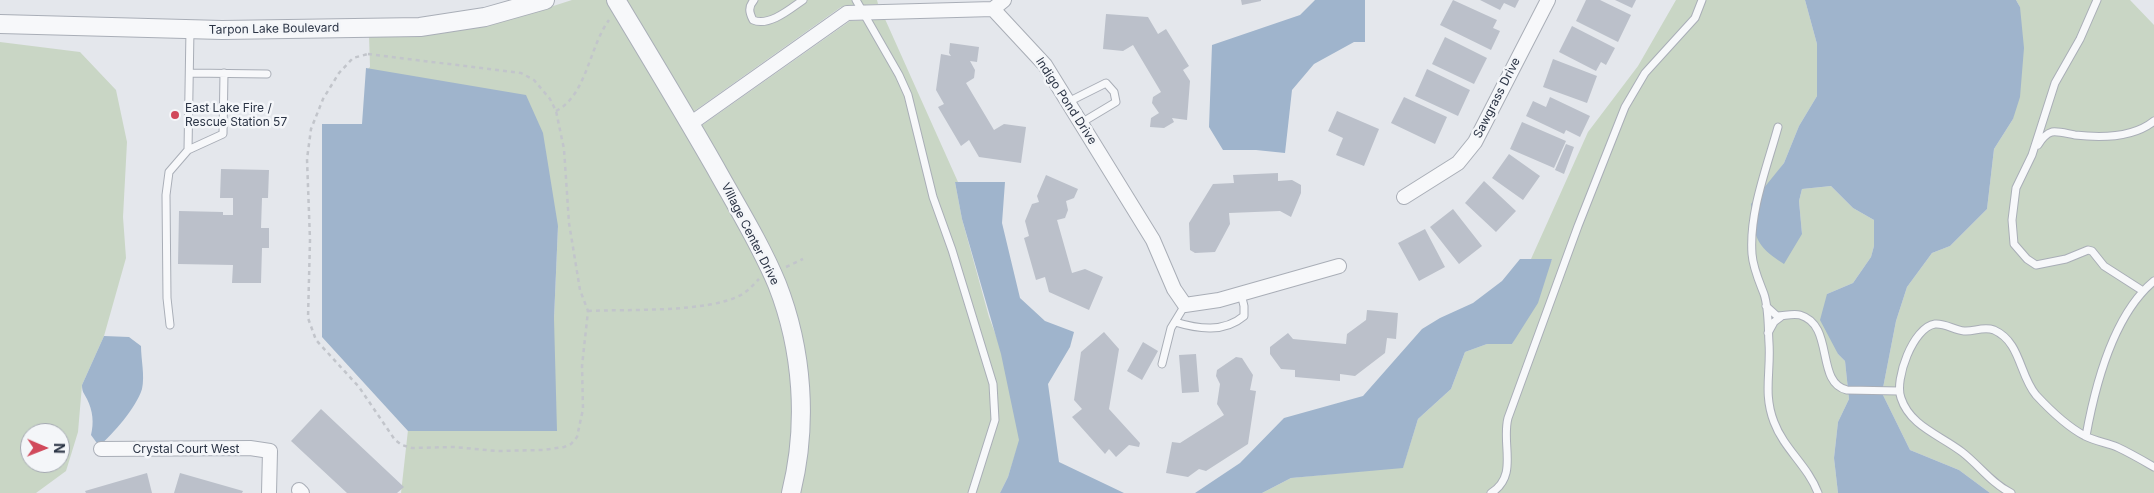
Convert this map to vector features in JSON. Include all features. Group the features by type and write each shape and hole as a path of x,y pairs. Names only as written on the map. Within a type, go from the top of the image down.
{"street":[{"name":"Tarpon Lake Boulevard","path":"0,24 190,29 420,27 485,17 545,0"},
{"name":"Sawgrass Drive","path":"1404,196 1458,163 1475,142 1548,0"},
{"name":"Indigo Pond Drive","path":"690,124 859,6 998,4 1045,65 1068,102 1153,240 1174,289 1185,305"},
{"name":"Village Center Drive","path":"619,5 740,211 772,273 785,308 793,339 800,384 801,423 791,493"},
{"path":"1185,305 1219,300 1339,266"},
{"name":"Crystal Court West","path":"100,449 250,448 270,451 269,493"}],"lane":[{"path":"754,0 749,7 750,13 753,20 758,22 767,22 803,0"},
{"path":"1491,493 1503,481 1507,470 1505,430 1508,418 1578,226 1625,107 1645,73 1694,18 1702,0"},
{"path":"2096,0 2080,39 2054,83 2033,152 2016,188 2012,235 2014,244 2020,253 2036,265 2066,259 2088,250 2092,251 2104,266 2143,291"},
{"path":"859,6 899,75 908,95 933,197 952,250 993,384 995,420 972,493"},
{"path":"188,150 190,29"},
{"path":"190,73 266,74"},
{"path":"170,325 167,298 166,195 169,172 188,150 223,134 224,73"},
{"path":"1068,102 1106,83 1114,92 1116,102 1081,123"},
{"path":"2033,152 2043,137 2053,132 2091,137 2117,136 2140,130 2154,121"},
{"path":"1778,127 1760,189 1752,241 1755,272 1766,306 1770,362 1767,394 1774,423 1781,436 1813,478 1818,493"},
{"path":"2086,436 2090,412 2105,363 2124,320 2143,291 2154,281"},
{"path":"1175,322 1194,328 1206,329 1237,322 1244,316 1241,294"},
{"path":"1162,364 1171,328 1185,305"},
{"path":"1766,306 1773,314 1782,316 1798,314 1812,323 1819,334 1833,381 1840,387 1847,390 1896,391"},
{"path":"1768,333 1774,322 1782,316"},
{"path":"2011,493 1992,481 1963,452 1932,434 1917,421 1905,407 1896,391 1914,342 1921,333 1932,325 1942,324 1966,331 1978,329 1993,330 2014,347 2025,376 2036,395 2077,431 2128,452 2154,467"}],"path":[{"path":"556,111 567,104 572,97 603,29 619,5"},
{"path":"368,54 410,61 510,70 522,73 534,80 550,99 556,111 564,149 568,223 576,273 588,312 582,366 582,409 577,437 571,444 564,447 520,451 454,447 412,448 402,445 389,433 376,410 358,387 316,340 308,318 310,240 308,146 310,129 316,114 330,86 345,64 360,55 368,54"},
{"path":"588,312 656,309 717,303 740,296 760,278 803,259"}],"green space":[{"path":"572,0 607,0 691,142 747,243 768,286 785,344 790,373 791,433 782,493 401,493 408,430 554,319 558,226 368,69 370,67 369,35 547,8"},
{"path":"626,0 877,0 878,4 841,7 693,112"},
{"path":"1676,0 1805,0 1817,44 1817,96 1799,126 1784,163 1773,178 1802,234 1799,201 1802,189 1831,186 1853,208 1874,220 1874,246 1871,257 1853,283 1827,294 1838,354 1845,361 1849,399 1838,422 1834,458 1838,493 1262,493 1291,478 1403,467 1418,419 1451,389 1465,352 1487,344 1512,344 1552,259 1531,259 1588,132 1638,66"},
{"path":"2016,0 2130,0 2154,25 2154,493 1990,493 1959,470 1910,450 1882,393 1896,321 1907,287 1932,253 1950,246 1987,209 1994,149 2013,119 2020,7"},
{"path":"885,19 958,182 955,182 962,219 989,317 1027,418 1008,477 1000,493 800,493 808,446 809,400 804,353 794,307 701,126 850,21"},
{"path":"0,42 80,52 116,90 127,142 123,217 126,258 104,336 82,385 78,432 70,458 70,423 20,423 20,473 63,473 36,493 0,493"}],"water":[{"path":"1315,0 1365,0 1365,42 1354,42 1314,64 1292,90 1285,153 1256,150 1223,150 1209,127 1212,45 1300,15"},
{"path":"1805,0 2016,0 2020,7 2024,48 2020,97 2013,119 1994,149 1987,209 1950,246 1932,253 1907,287 1896,321 1882,393 1910,450 1959,470 1990,493 1838,493 1834,458 1838,422 1849,399 1845,361 1838,354 1820,320 1827,294 1853,283 1871,257 1874,246 1874,220 1853,208 1831,186 1802,189 1799,201 1802,234 1784,264 1761,245 1755,232 1751,204 1784,163 1799,126 1817,96 1817,44"},
{"path":"366,68 526,95 543,133 558,226 554,319 557,431 408,431 322,337 322,124 362,124"},
{"path":"955,182 1005,182 1002,223 1020,298 1045,321 1074,332 1070,347 1048,384 1059,462 1124,493 1000,493 1008,477 1019,440 1001,354 962,219"},
{"path":"1520,259 1552,259 1538,303 1512,344 1487,344 1465,352 1451,389 1418,419 1403,468 1291,478 1262,493 1195,493 1240,463 1284,418 1363,396 1422,329 1440,318 1473,303 1502,281"},
{"path":"104,336 129,337 141,346 143,379 142,389 135,404 111,435 99,446 91,435 92,412 82,385"}],"building":[{"path":"1241,0 1261,0 1261,1 1242,5"},
{"path":"1453,0 1497,20 1493,28 1500,31 1491,50 1440,25"},
{"path":"1480,0 1519,0 1515,8 1504,3 1500,10"},
{"path":"1586,0 1600,0 1631,15 1618,42 1576,21"},
{"path":"1615,0 1636,0 1632,8"},
{"path":"1106,14 1148,17 1158,34 1166,29 1189,66 1183,70 1190,81 1187,120 1172,118 1174,122 1164,128 1150,127 1151,118 1159,113 1152,103 1153,97 1161,92 1133,45 1123,51 1103,49"},
{"path":"1572,26 1615,48 1606,65 1601,62 1596,71 1559,52"},
{"path":"1445,37 1487,58 1474,84 1432,64"},
{"path":"950,43 979,47 977,62 970,61 975,70 974,78 966,83 994,130 1004,124 1026,127 1021,163 979,157 969,140 961,146 938,107 944,104 936,90 941,54 951,56 949,53"},
{"path":"1553,59 1597,76 1587,103 1543,87"},
{"path":"1427,69 1470,90 1458,116 1415,96"},
{"path":"1404,97 1447,117 1435,144 1391,123"},
{"path":"1550,97 1590,116 1580,137 1566,130 1564,134 1526,116 1533,101 1546,107"},
{"path":"1337,111 1379,129 1364,166 1336,155 1343,138 1328,131"},
{"path":"1522,122 1566,141 1554,168 1510,149"},
{"path":"1566,144 1574,147 1564,174 1555,170"},
{"path":"1509,154 1540,176 1523,200 1492,178"},
{"path":"221,169 269,170 268,198 262,198 261,228 269,228 269,248 262,248 261,283 232,283 233,265 178,264 179,211 223,212 223,215 233,215 233,198 220,198"},
{"path":"1278,173 1278,181 1292,180 1301,185 1301,193 1291,217 1280,211 1229,213 1230,224 1215,252 1195,253 1190,250 1189,223 1213,184 1234,183 1233,175"},
{"path":"1046,175 1078,189 1074,198 1066,201 1068,210 1065,218 1057,220 1072,273 1085,269 1103,277 1089,310 1049,292 1045,277 1036,280 1024,238 1029,236 1025,221 1032,204 1039,202 1037,196"},
{"path":"1484,181 1516,211 1496,232 1465,203"},
{"path":"1453,209 1482,246 1459,264 1430,227"},
{"path":"1425,229 1445,267 1419,281 1398,243"},
{"path":"1367,310 1398,313 1396,339 1387,338 1385,353 1355,376 1340,374 1340,381 1295,377 1295,370 1281,369 1270,354 1270,347 1288,333 1293,339 1346,344 1347,334 1366,320"},
{"path":"1104,332 1119,349 1109,409 1140,443 1139,447 1129,445 1116,457 1109,449 1105,454 1072,417 1082,409 1074,400 1081,352"},
{"path":"1143,342 1158,351 1142,380 1127,371"},
{"path":"1196,354 1199,392 1182,393 1179,355"},
{"path":"1236,357 1242,358 1253,375 1250,390 1256,391 1248,444 1206,471 1199,469 1188,477 1166,473 1172,442 1180,443 1224,415 1217,404 1220,384 1216,376 1217,370"},
{"path":"321,409 404,487 397,493 347,493 291,441"},
{"path":"147,473 152,493 86,493 85,491"},
{"path":"180,473 243,491 242,493 174,493"}],"place":[{"name":"East Lake Fire / Rescue Station 57","path":"175,115"}]}
